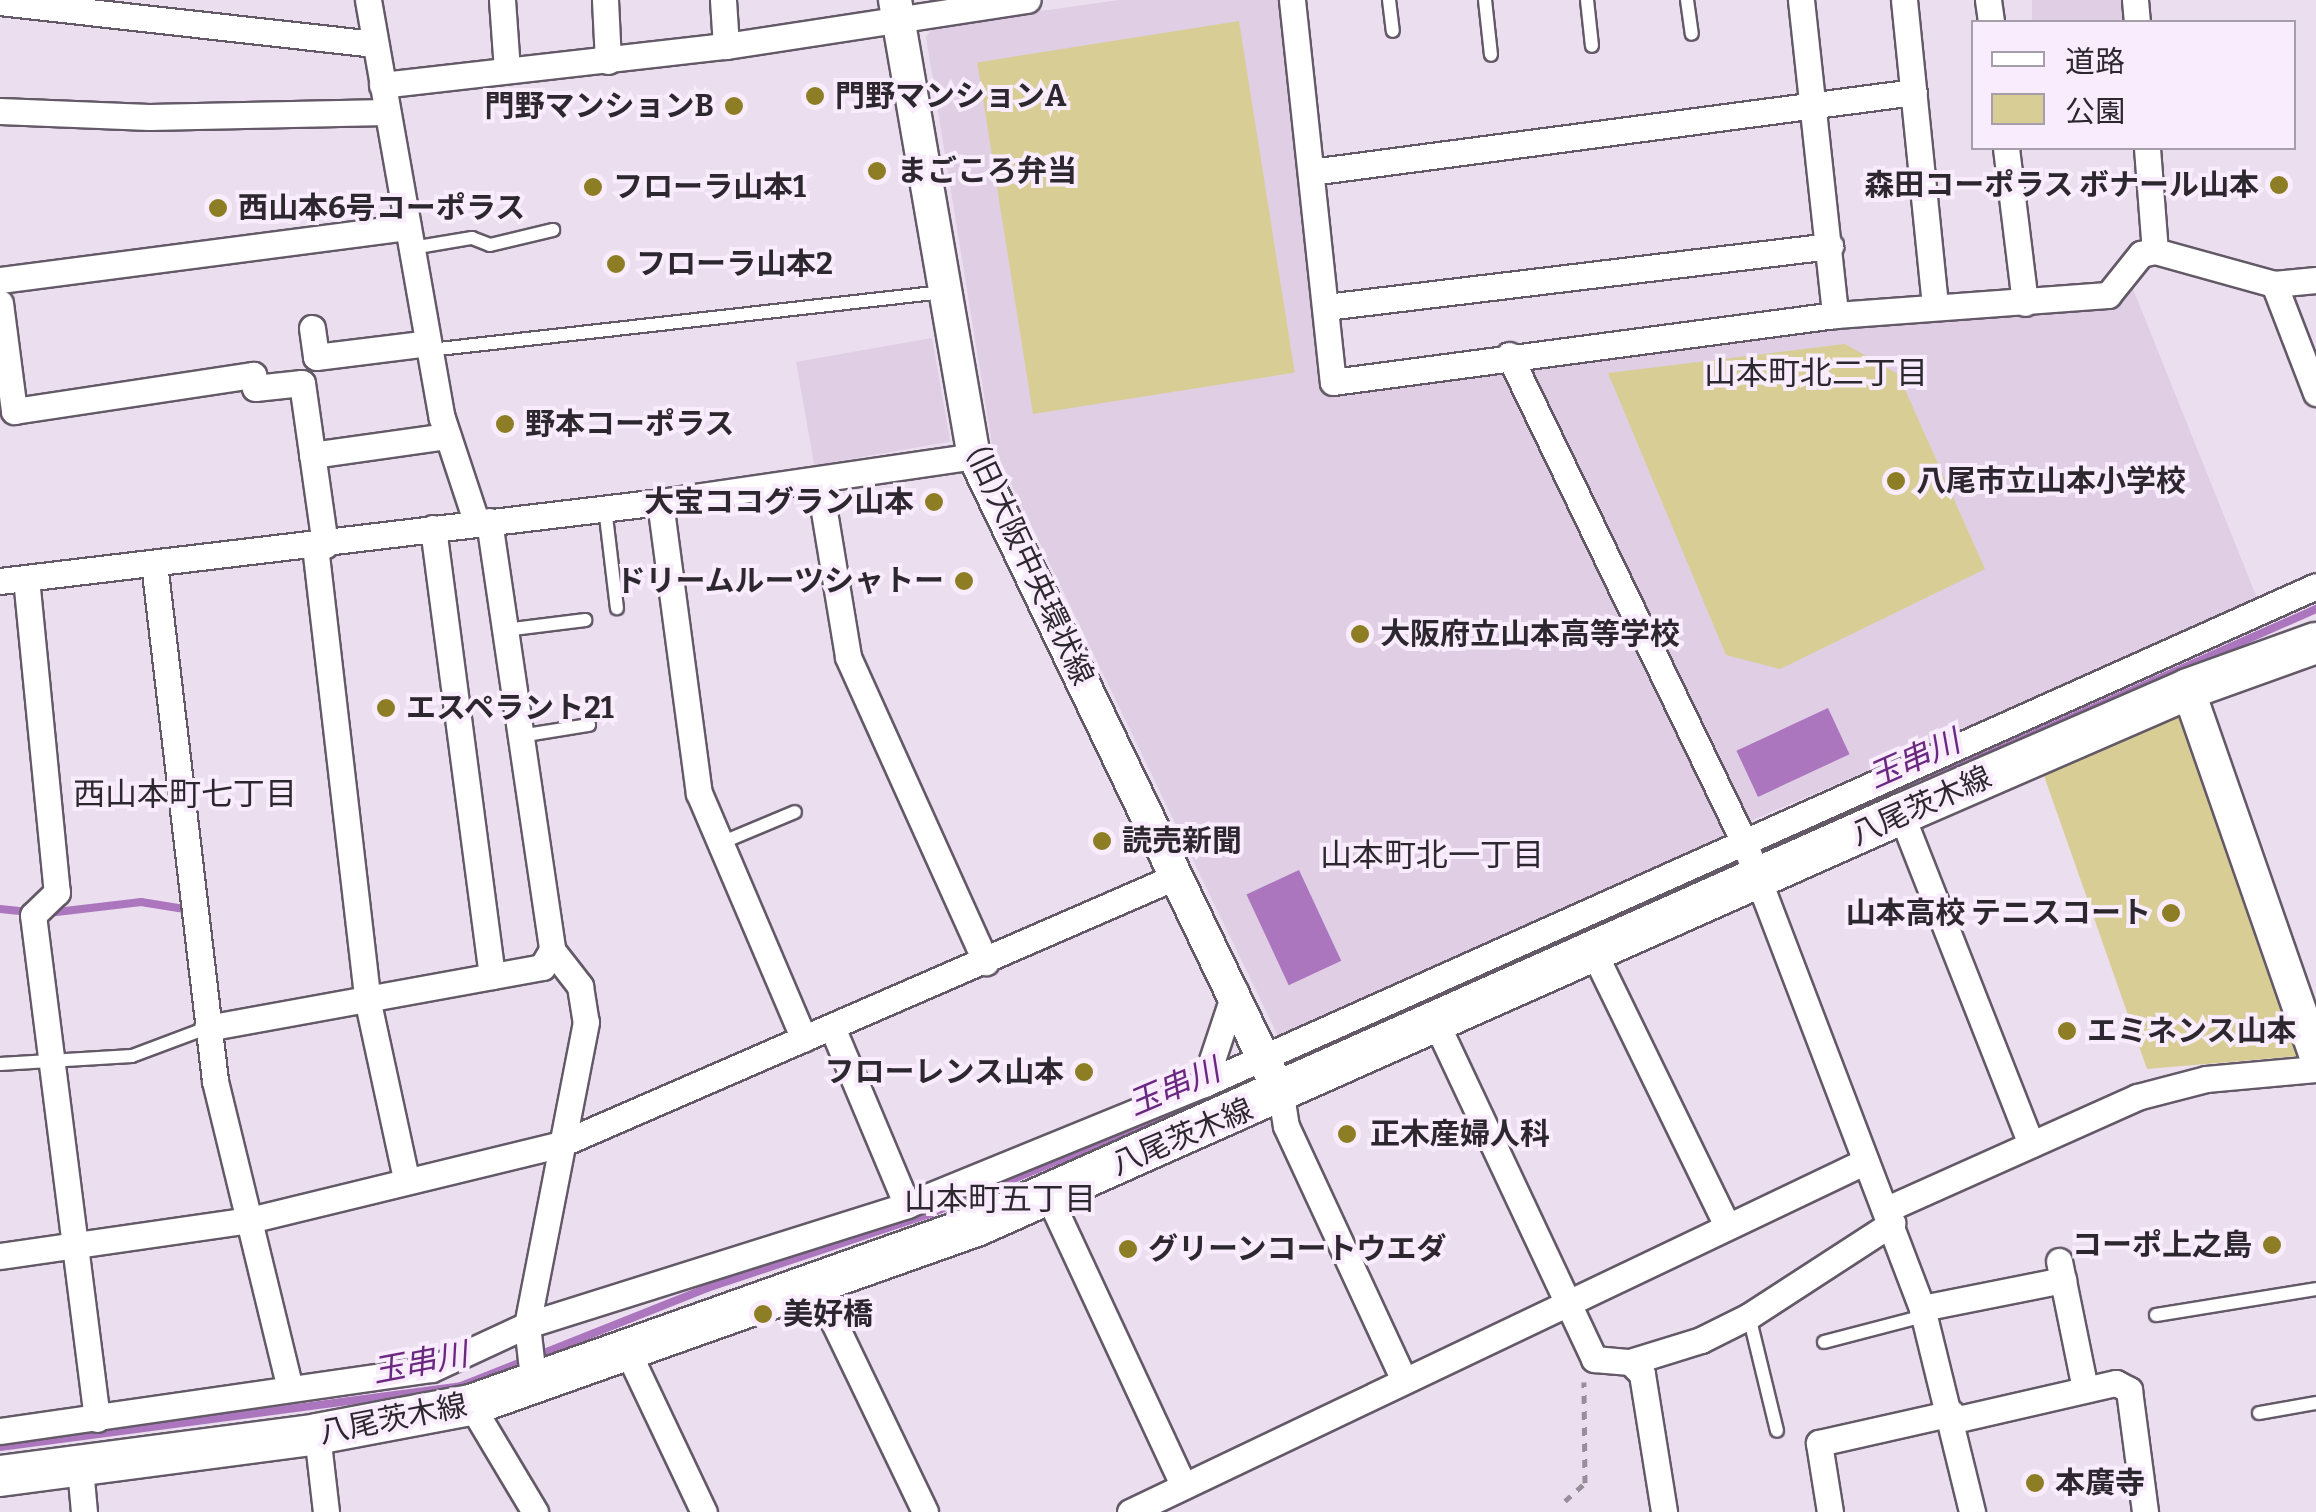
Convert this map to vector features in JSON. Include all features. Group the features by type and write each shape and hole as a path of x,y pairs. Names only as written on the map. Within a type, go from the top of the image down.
{"main road":[{"name":"八尾茨木線","path":"0,1476 316,1434 471,1405 533,1378 1048,1195 1274,1077 1437,1025 1595,955 1751,860 1902,814 2188,689 2316,643"}],"street":[{"path":"368,0 448,436 483,521 505,630 552,950 580,986 586,1022 528,1325 533,1378"},
{"path":"502,0 507,69"},
{"path":"605,0 608,61"},
{"path":"723,0 726,46"},
{"path":"382,85 726,46 897,9 1028,0"},
{"path":"1292,0 1333,382 1509,355 1836,315 2108,295 2141,254 2155,250 2274,284 2316,280"},
{"path":"1801,0 1836,315"},
{"path":"1904,0 1935,305"},
{"path":"0,2 375,44"},
{"name":"(旧)大阪中央環状線","path":"897,9 974,456 1274,1077"},
{"path":"1311,172 1914,92"},
{"path":"0,111 149,117 387,112"},
{"path":"2006,150 2025,303"},
{"path":"2147,150 2155,250"},
{"path":"0,280 410,238"},
{"path":"1326,307 1830,246"},
{"path":"2274,284 2316,392"},
{"path":"0,303 14,411 253,375 255,388 302,382 366,998 406,1178"},
{"path":"312,328 316,356 429,346"},
{"path":"1509,355 1751,860 1890,1216 1923,1312 1953,1417 1972,1512"},
{"path":"312,455 448,436"},
{"path":"0,580 320,546 483,521 819,481 974,456"},
{"path":"819,481 848,657 986,962"},
{"path":"660,502 699,793 804,1039"},
{"path":"433,528 492,976"},
{"path":"154,562 207,1028 290,1388"},
{"path":"26,578 57,892 33,915 97,1419"},
{"path":"0,1431 432,1369 528,1325 907,1204 1204,1084 1274,1077 1751,860 2316,586"},
{"path":"2188,689 2316,1057"},
{"path":"1902,814 2031,1144"},
{"path":"0,1256 250,1220 406,1178 560,1144 1177,876"},
{"path":"207,1028 542,967 552,950"},
{"path":"1595,955 1727,1226"},
{"path":"1204,1084 1235,990"},
{"path":"1437,1025 1594,1359 1630,1362 1701,1340 1750,1316 1890,1216 2031,1144 2137,1097 2206,1080 2316,1069"},
{"path":"832,1027 907,1204"},
{"path":"1274,1077 1286,1126 1404,1380"},
{"path":"1130,1512 1866,1161"},
{"path":"1048,1195 1184,1486"},
{"path":"1923,1312 2061,1270 2084,1389"},
{"path":"814,1281 925,1512"},
{"path":"624,1346 704,1512"},
{"path":"1630,1362 1649,1395 1664,1512"},
{"path":"1830,1512 1819,1443 2116,1383 2129,1390 2139,1511"},
{"path":"471,1405 535,1512"},
{"path":"316,1434 326,1512"},
{"path":"80,1468 84,1512"}],"lane":[{"path":"1389,0 1392,31"},
{"path":"1485,0 1491,56"},
{"path":"1587,0 1592,46"},
{"path":"1687,0 1692,34"},
{"path":"410,238 472,238 490,245 552,230"},
{"path":"429,346 946,292"},
{"path":"605,508 617,608"},
{"path":"505,630 585,620"},
{"path":"520,736 590,725"},
{"path":"720,843 795,812"},
{"path":"0,1064 132,1056 207,1028"},
{"path":"2156,1315 2316,1288"},
{"path":"1824,1342 1923,1312"},
{"path":"1750,1316 1778,1431"},
{"path":"2259,1413 2316,1403"}],"path":[{"path":"1566,1501 1585,1483 1584,1366 1594,1359"}],"shaded area":[{"name":"大阪府立山本高等学校","path":"1119,0 1286,0 1325,392 1509,366 1728,824 1723,836 1281,1042 992,444 926,37 934,26"},
{"path":"2032,0 2124,0 2124,20 2032,20"},
{"name":"八尾市立山本小学校","path":"2131,284 2259,603 1748,822 1524,359 2001,306 2004,317 2113,305"},
{"path":"932,338 950,441 814,465 796,362"},
{"path":"1828,708 1850,754 1758,797 1736,751"},
{"path":"1299,870 1341,961 1289,985 1246,895"}],"green space":[{"path":"1239,21 1295,373 1033,414 977,62"},
{"path":"1845,344 1898,374 1985,569 1780,669 1726,655 1608,373"},
{"name":"山本高校 テニスコート","path":"2180,706 2299,1056 2147,1069 2042,770"}],"waterway":[{"name":"玉串川","path":"1811,833 2316,609"},
{"path":"48,913 141,902 184,909"},
{"path":"0,909 27,912"},
{"name":"玉串川","path":"1276,1069 1492,974"},
{"name":"玉串川","path":"0,1447 461,1386 707,1288 927,1215 1263,1075"}],"place":[{"name":"門野マンションA","path":"815,96"},
{"name":"門野マンションB","path":"734,106"},
{"name":"まごころ弁当","path":"877,171"},
{"name":"森田コーポラス ボナール山本","path":"2279,185"},
{"name":"フローラ山本1","path":"593,187"},
{"name":"西山本6号コーポラス","path":"218,208"},
{"name":"フローラ山本2","path":"616,264"},
{"name":"野本コーポラス","path":"505,424"},
{"name":"八尾市立山本小学校","path":"1896,481"},
{"name":"大宝ココグラン山本","path":"934,502"},
{"name":"ドリームルーツシャトー","path":"964,581"},
{"name":"大阪府立山本高等学校","path":"1360,634"},
{"name":"エスペラント21","path":"386,708"},
{"name":"読売新聞","path":"1102,841"},
{"name":"山本高校 テニスコート","path":"2171,913"},
{"name":"エミネンス山本","path":"2067,1031"},
{"name":"フローレンス山本","path":"1084,1072"},
{"name":"正木産婦人科","path":"1347,1134"},
{"name":"コーポ上之島","path":"2272,1245"},
{"name":"グリーンコートウエダ","path":"1128,1249"},
{"name":"美好橋","path":"763,1314"},
{"name":"本廣寺","path":"2035,1483"}],"district":[{"name":"山本町北二丁目","path":"1816,373"},
{"name":"西山本町七丁目","path":"185,794"},
{"name":"山本町北一丁目","path":"1432,855"},
{"name":"山本町五丁目","path":"1000,1199"}]}
